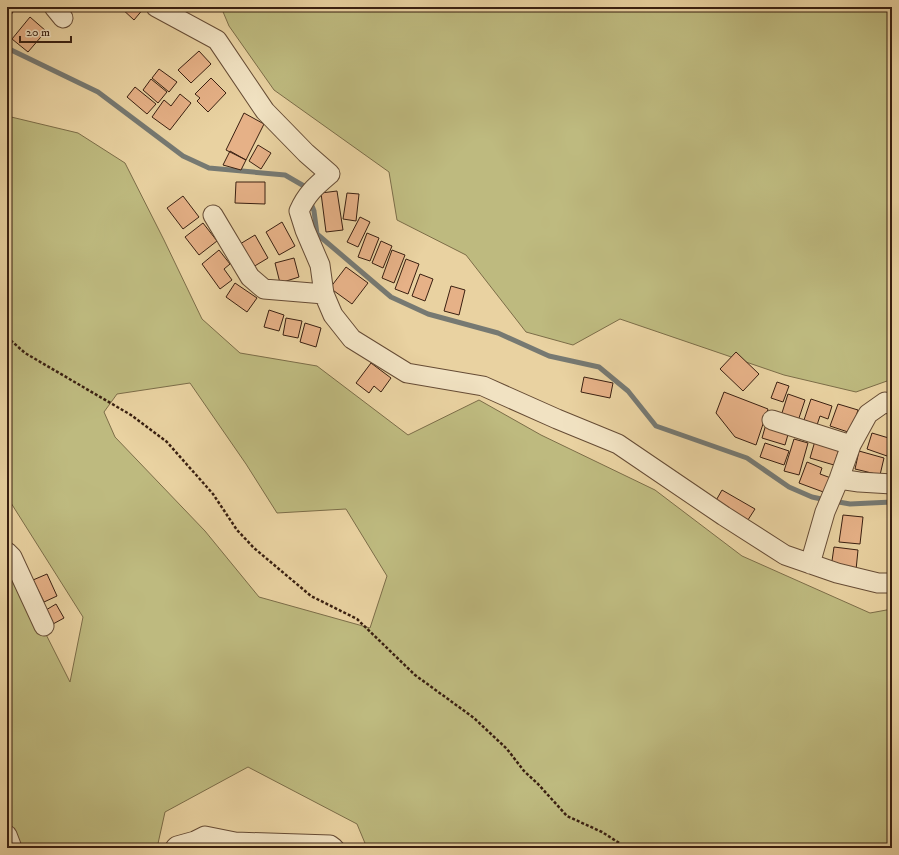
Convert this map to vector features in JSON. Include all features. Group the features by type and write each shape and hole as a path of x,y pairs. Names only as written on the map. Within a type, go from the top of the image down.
{"street":[{"path":"156,7 217,40 265,111 306,153 330,174 308,195 299,211 320,266 324,294 333,316 352,339 407,373 483,386 618,444 724,516 785,555 837,573 878,583 892,583"},
{"path":"213,215 250,277 264,289 324,294"},
{"path":"810,564 825,512 851,445 868,414 885,402 892,405"},
{"path":"772,420 851,445"},
{"path":"836,484 859,482 892,484"},
{"path":"7,552 12,557 44,626"},
{"path":"7,835 12,848"},
{"path":"175,848 176,846 195,841 205,836 235,842 330,845 334,848"}],"path":[{"path":"7,338 24,353 131,415 167,442 213,494 237,530 254,548 311,596 357,619 415,675 474,718 507,750 524,771 567,816 602,832 627,848"}],"shaded area":[{"path":"221,7 892,7 892,383 887,381 856,392 784,375 620,319 573,345 526,332 466,255 397,220 389,172 274,90 229,26"},
{"path":"7,116 78,133 125,163 202,319 240,353 317,366 408,435 479,400 541,435 655,490 742,556 870,613 892,609 892,848 367,848 357,824 248,767 165,812 157,848 7,848 7,562 11,565 70,682 83,617 7,499","holes":["190,383 246,464 277,513 346,509 387,576 370,628 259,597 205,531 115,437 104,412 117,394"]}],"building":[{"path":"7,7 13,12 7,20"},
{"path":"120,7 142,7 144,8 134,20"},
{"path":"30,17 46,31 28,52 12,39"},
{"path":"199,51 211,64 191,83 178,70"},
{"path":"159,69 177,82 169,92 152,78"},
{"path":"211,78 226,93 208,112 197,101 200,98 195,94"},
{"path":"151,79 167,92 158,103 143,90"},
{"path":"135,87 156,104 147,114 127,97"},
{"path":"180,94 191,103 170,130 152,117 164,100 171,106"},
{"path":"244,113 264,124 246,160 226,150"},
{"path":"258,145 271,153 261,169 249,161"},
{"path":"230,151 246,160 241,170 223,165"},
{"path":"236,182 265,182 265,204 235,203"},
{"path":"337,191 343,230 326,232 321,193"},
{"path":"347,193 359,194 356,221 343,219"},
{"path":"183,196 199,217 183,229 167,208"},
{"path":"360,217 370,222 358,247 347,242"},
{"path":"282,222 295,246 279,255 266,232"},
{"path":"203,223 217,241 199,255 185,237"},
{"path":"367,233 379,238 370,261 358,257"},
{"path":"255,235 268,258 253,267 240,244"},
{"path":"381,241 392,246 383,268 372,263"},
{"path":"219,250 230,264 224,269 232,280 220,289 202,264"},
{"path":"392,250 405,255 394,283 382,278"},
{"path":"294,258 299,277 280,283 275,263"},
{"path":"406,259 419,264 408,294 395,289"},
{"path":"346,267 368,283 352,304 330,288"},
{"path":"420,274 433,279 425,301 412,296"},
{"path":"235,283 257,298 247,312 226,297"},
{"path":"451,286 465,290 459,315 444,311"},
{"path":"269,310 284,315 279,331 264,327"},
{"path":"286,318 302,321 298,338 283,335"},
{"path":"305,323 321,328 316,347 300,342"},
{"path":"736,352 759,374 743,391 720,369"},
{"path":"371,363 391,378 381,392 374,386 369,393 356,383"},
{"path":"584,377 613,383 610,398 581,392"},
{"path":"777,382 789,386 783,402 771,398"},
{"path":"724,392 768,409 756,445 735,437 716,413"},
{"path":"788,394 805,400 798,421 781,416"},
{"path":"811,399 832,406 828,419 820,416 817,425 804,420"},
{"path":"838,404 858,410 851,433 830,426"},
{"path":"766,424 789,431 785,445 762,438"},
{"path":"872,433 892,439 887,456 867,449"},
{"path":"794,439 808,443 799,475 784,471"},
{"path":"815,441 839,449 834,465 810,458"},
{"path":"765,443 789,451 784,465 760,457"},
{"path":"859,451 884,458 880,475 855,469"},
{"path":"807,462 822,468 820,474 831,478 826,493 799,483"},
{"path":"722,490 755,509 746,523 714,504"},
{"path":"843,515 863,517 860,544 839,542"},
{"path":"834,547 858,550 856,570 831,568"},
{"path":"47,574 57,596 44,602 33,580"},
{"path":"56,604 64,618 53,624 46,610"}],"waterway":[{"path":"7,48 98,92 183,156 209,168 285,175 304,186 306,190"},
{"path":"310,201 314,211 317,234 391,297 428,314 498,333 549,356 599,367 628,391 656,426 747,458 789,487 812,497 826,500"},
{"path":"833,501 850,504 892,502"}]}
